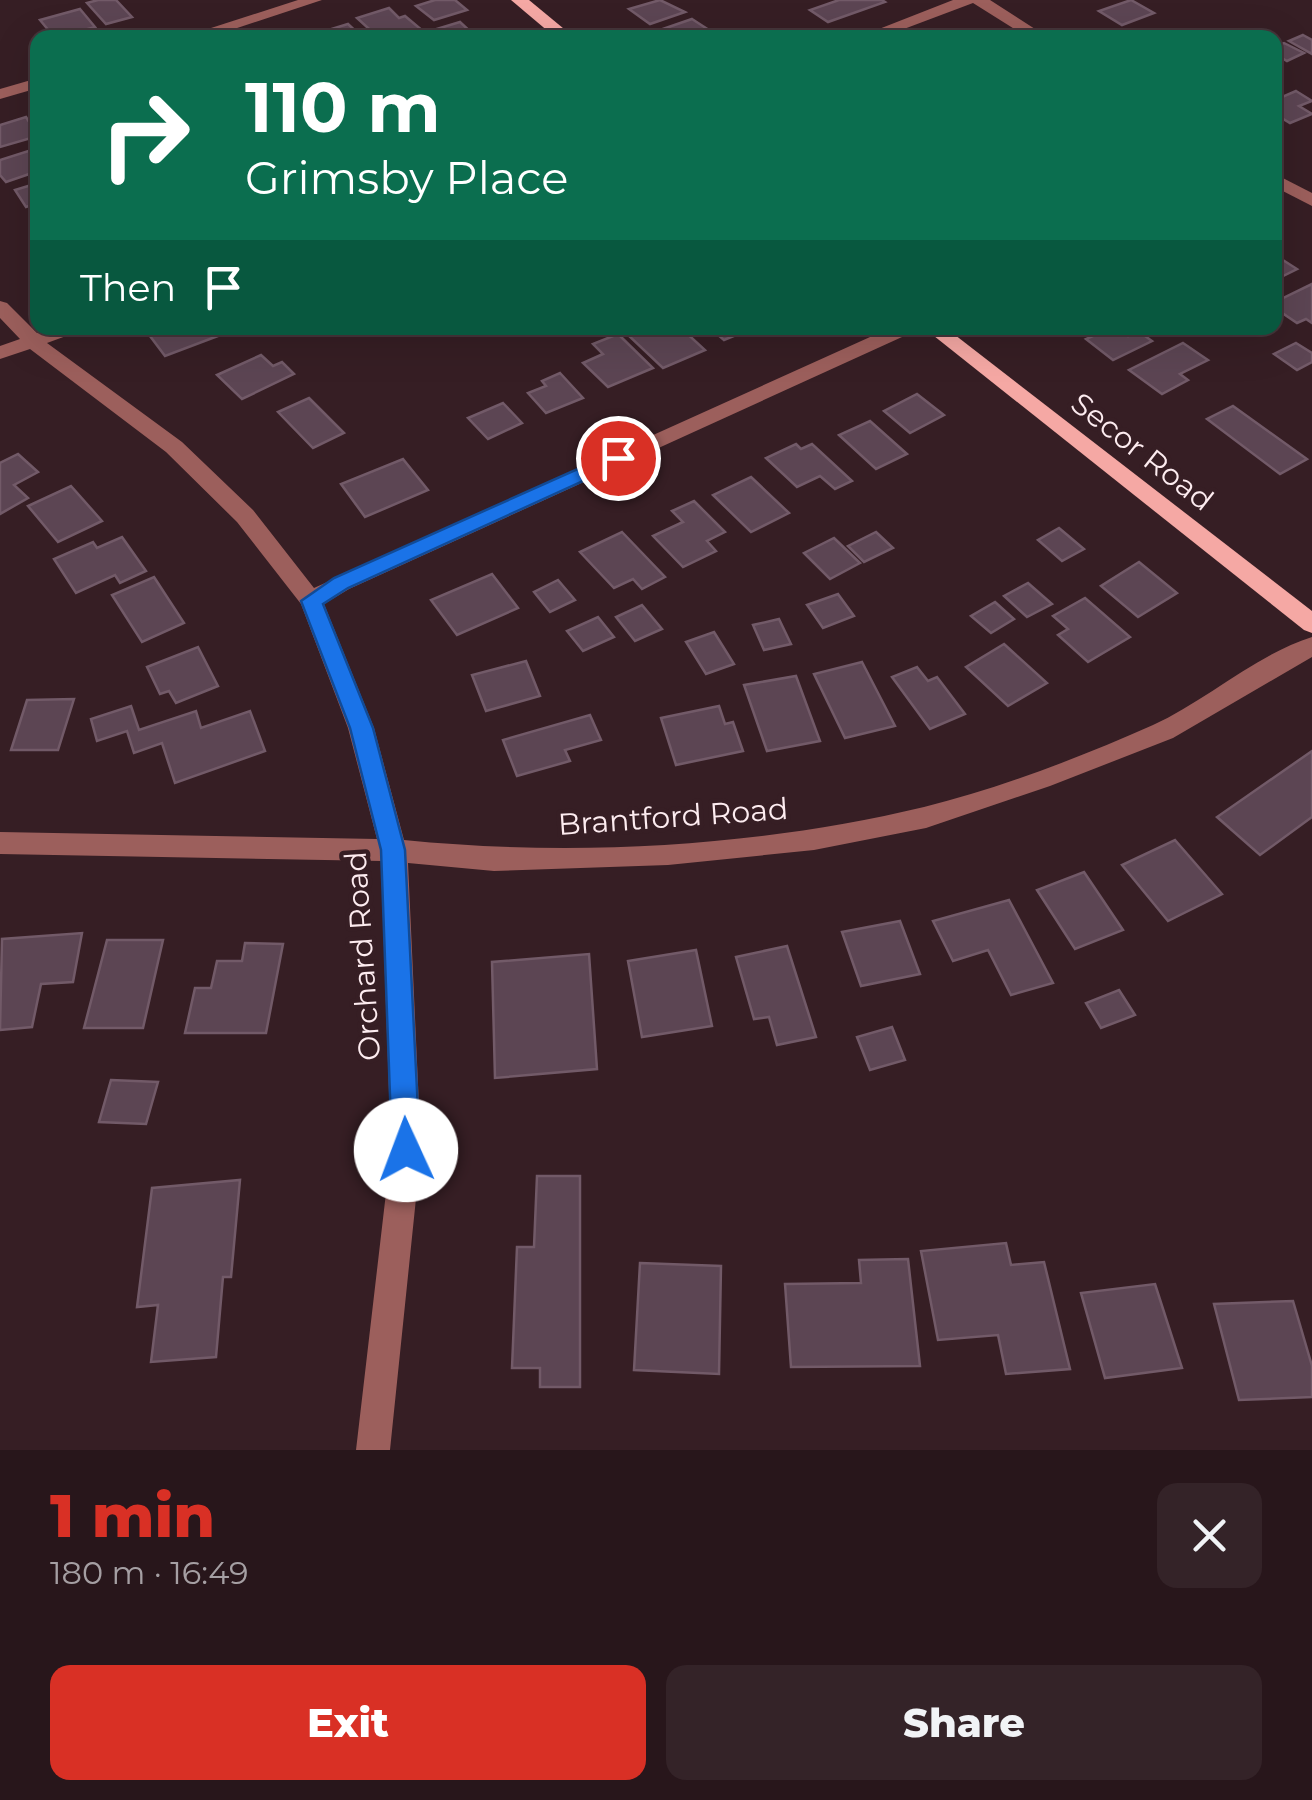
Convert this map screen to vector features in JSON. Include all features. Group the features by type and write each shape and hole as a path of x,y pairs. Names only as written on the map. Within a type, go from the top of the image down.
{"main road":[{"path":"519,0 557,30"},
{"name":"Secor Road","path":"943,335 1312,624"}],"street":[{"path":"215,30 314,0"},
{"path":"886,30 967,0"},
{"path":"980,0 1029,30"},
{"path":"0,94 30,85"},
{"path":"1282,183 1312,201"},
{"name":"Orchard Road","path":"0,307 31,342 92,392 174,446 245,516 312,601 361,728 393,850 406,1150 373,1450"},
{"path":"0,353 50,335"},
{"path":"312,601 341,583 890,335"},
{"name":"Brantford Road","path":"0,842 393,850 494,860 668,854 814,839 926,817 1041,779 1164,731 1312,646"}],"building":[{"path":"116,0 132,17 106,24 87,3"},
{"path":"435,0 455,0 467,10 434,20 416,6"},
{"path":"660,0 685,12 650,24 629,9"},
{"path":"839,0 885,2 828,22 810,10"},
{"path":"1131,0 1154,13 1122,25 1099,11"},
{"path":"389,8 422,30 370,30 357,18"},
{"path":"80,9 95,27 48,30 40,20"},
{"path":"692,19 709,30 660,30"},
{"path":"460,22 469,30 433,30"},
{"path":"348,24 354,30 328,30"},
{"path":"1303,35 1312,40 1312,54 1289,41"},
{"path":"1282,44 1304,53 1287,61 1282,58"},
{"path":"1296,91 1312,101 1299,106 1312,114 1290,123 1282,118 1282,97"},
{"path":"26,117 30,138 0,147 0,125"},
{"path":"30,151 30,174 6,182 0,175 0,160"},
{"path":"30,185 30,206 26,207 15,190"},
{"path":"1282,259 1297,269 1282,276"},
{"path":"1312,284 1312,323 1306,319 1297,323 1282,313 1282,299"},
{"path":"153,335 220,335 165,356"},
{"path":"619,335 653,368 608,387 583,363 603,354 593,344"},
{"path":"628,335 689,335 705,350 663,368"},
{"path":"1095,335 1144,335 1152,341 1113,360 1086,339"},
{"path":"1183,343 1208,360 1180,374 1188,380 1162,394 1129,370"},
{"path":"1296,343 1312,353 1312,362 1297,370 1274,354"},
{"path":"261,355 273,366 282,362 294,374 242,399 217,375"},
{"path":"560,373 583,398 546,413 528,393 546,386 542,381"},
{"path":"917,394 944,415 910,433 884,411"},
{"path":"309,398 344,433 313,448 278,412"},
{"path":"503,403 522,423 488,439 468,418"},
{"path":"1233,406 1307,459 1280,474 1207,419"},
{"path":"870,421 907,454 876,469 839,435"},
{"path":"796,444 801,449 812,444 852,481 835,489 820,476 797,487 766,458"},
{"path":"18,454 38,472 14,485 28,498 0,514 0,463"},
{"path":"403,459 428,490 365,517 341,484"},
{"path":"751,477 789,513 751,532 713,495"},
{"path":"71,486 102,521 58,542 28,506"},
{"path":"694,501 725,532 707,541 716,551 683,567 653,536 683,522 672,511"},
{"path":"1059,528 1084,549 1062,561 1038,540"},
{"path":"622,532 665,577 642,589 633,579 614,588 580,552"},
{"path":"876,532 893,548 864,562 848,546"},
{"path":"122,537 146,571 120,583 115,575 76,593 54,559 93,542 97,548"},
{"path":"834,538 860,563 830,579 804,553"},
{"path":"1139,562 1177,593 1138,617 1101,586"},
{"path":"492,574 518,608 457,635 431,600"},
{"path":"154,577 184,623 142,642 112,595"},
{"path":"558,580 575,600 550,612 534,592"},
{"path":"1028,583 1052,604 1027,617 1004,596"},
{"path":"838,594 854,616 823,628 807,605"},
{"path":"1085,598 1130,637 1088,662 1058,635 1068,629 1053,616"},
{"path":"995,602 1014,619 991,633 971,616"},
{"path":"642,605 662,629 635,641 616,617"},
{"path":"598,617 614,637 583,651 567,631"},
{"path":"779,619 791,644 764,650 753,625"},
{"path":"714,632 734,664 706,674 686,642"},
{"path":"1004,644 1047,683 1008,706 966,667"},
{"path":"198,647 218,686 176,703 169,691 160,694 147,667"},
{"path":"526,661 540,696 486,711 472,675"},
{"path":"862,662 895,726 845,738 814,674"},
{"path":"917,667 928,681 937,677 965,714 930,729 892,677"},
{"path":"796,676 820,741 767,751 744,685"},
{"path":"74,699 58,750 11,750 27,700"},
{"path":"131,706 139,730 196,711 201,728 250,711 265,751 175,783 162,743 134,753 127,731 97,741 91,719"},
{"path":"719,706 725,724 733,722 743,751 676,765 661,718"},
{"path":"590,715 601,740 565,750 570,761 517,776 503,740"},
{"path":"1312,751 1312,817 1260,855 1217,817"},
{"path":"1175,840 1222,894 1168,921 1122,865"},
{"path":"1084,872 1123,930 1075,949 1037,890"},
{"path":"1009,900 1053,983 1011,995 988,950 953,961 933,921"},
{"path":"900,921 920,974 861,986 842,932"},
{"path":"82,933 73,982 41,984 32,1027 0,1030 2,939"},
{"path":"107,940 163,940 143,1028 84,1028"},
{"path":"245,943 283,944 266,1033 185,1033 195,988 211,988 217,961 242,961"},
{"path":"787,946 816,1037 777,1045 769,1017 754,1019 736,957"},
{"path":"696,950 712,1026 642,1037 628,961"},
{"path":"589,954 597,1069 495,1078 492,962"},
{"path":"1119,990 1135,1015 1101,1028 1086,1003"},
{"path":"892,1027 905,1060 870,1070 857,1037"},
{"path":"111,1080 158,1082 146,1124 99,1122"},
{"path":"537,1176 580,1176 580,1387 540,1387 540,1368 512,1368 517,1247 534,1247"},
{"path":"240,1180 231,1277 223,1277 216,1357 151,1362 158,1305 137,1307 152,1188"},
{"path":"1006,1243 1011,1265 1044,1262 1070,1369 1006,1374 998,1335 938,1340 921,1251"},
{"path":"908,1259 920,1366 791,1367 785,1284 861,1283 859,1260"},
{"path":"640,1263 721,1266 719,1374 634,1370"},
{"path":"1155,1284 1182,1368 1105,1378 1081,1293"},
{"path":"1293,1301 1312,1366 1312,1397 1239,1400 1214,1304"}],"route":[{"path":"406,1150 398,892 393,850 361,728 338,660 312,601 341,583 618,458"}]}
